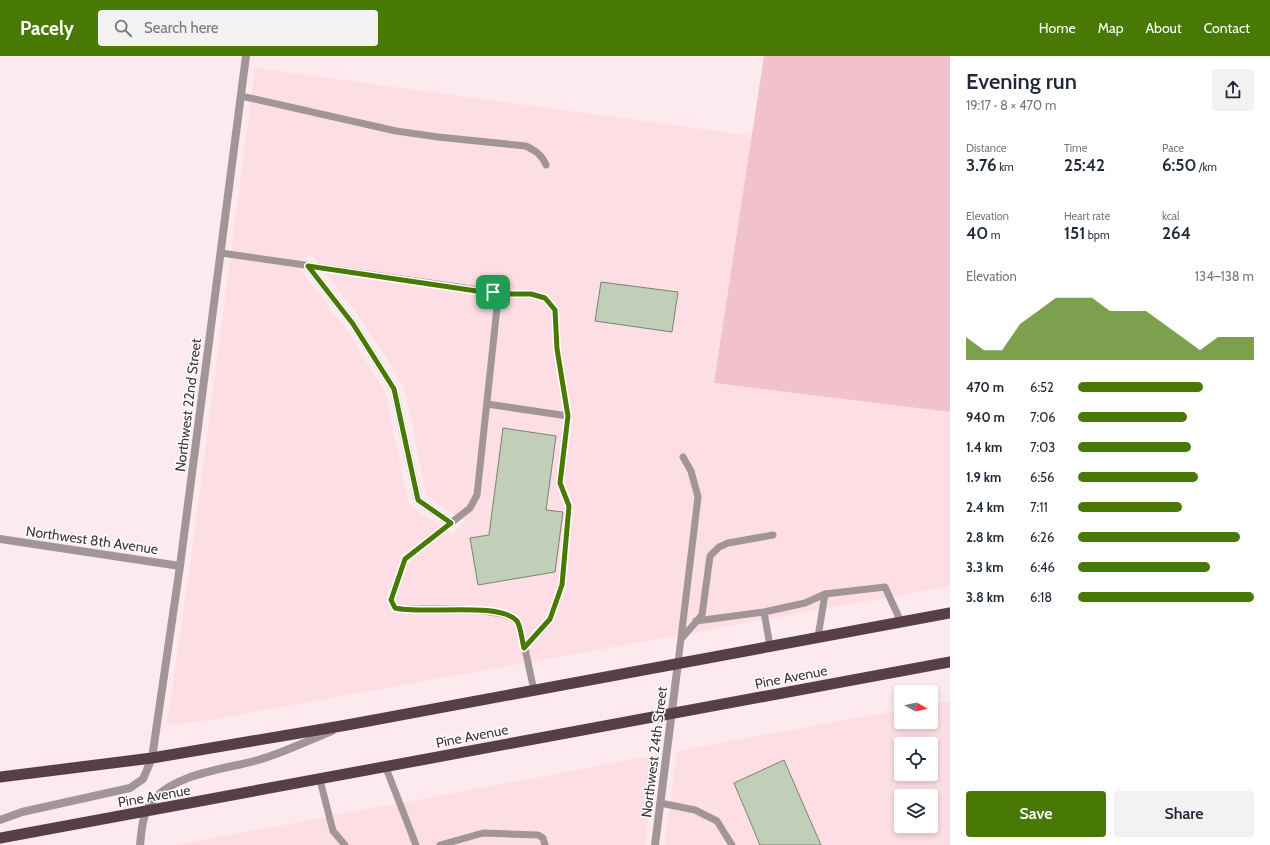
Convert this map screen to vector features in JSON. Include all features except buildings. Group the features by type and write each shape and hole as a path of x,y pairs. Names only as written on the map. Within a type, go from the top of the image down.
{"highway":[{"path":"0,777 152,758 347,725 950,613"},
{"name":"Pine Avenue","path":"0,838 144,813 950,662"}],"street":[{"name":"Northwest 22nd Street","path":"0,820 22,812 130,788 143,779 152,758 180,566 246,56"},
{"path":"308,266 353,324 394,389 418,500 451,523"},
{"name":"Northwest 8th Avenue","path":"0,540 180,566"},
{"name":"Northwest 24th Street","path":"655,845 678,663"},
{"path":"140,845 144,813 154,798 168,788 200,774 259,760 347,725"}],"lane":[{"path":"241,96 396,131 438,138 526,146 536,150 543,157 546,165"},
{"path":"221,253 497,294 531,294 545,298 555,310 557,349 568,416 560,483 569,506 562,585 550,619 524,648"},
{"path":"497,294 498,298 477,495 470,508 405,559 391,600 395,608 491,611 507,614 518,622 534,690"},
{"path":"487,404 568,416"},
{"path":"678,663 696,526 698,497 691,471 683,457"},
{"path":"681,640 702,615 710,556 719,547 728,543 773,535"},
{"path":"696,621 764,612 805,603 825,594 885,587 901,622"},
{"path":"818,637 825,594"},
{"path":"764,612 770,646"},
{"path":"386,768 416,845"},
{"path":"320,780 333,831 344,845"},
{"path":"660,803 695,810 717,821 732,845"},
{"path":"440,845 484,833 538,835 543,838 545,845"}],"shaded area":[{"path":"764,56 950,56 950,412 714,383"},
{"path":"255,68 753,136 714,383 950,412 950,586 198,722 167,725 191,559","holes":["311,254 361,319 403,385 411,416 426,495 464,521 453,535 412,507 408,501 385,392 345,328 295,263"]},
{"path":"950,701 950,845 665,845 677,751 894,711 894,729 938,729 938,703"},
{"path":"657,755 645,845 176,845"}],"route":[{"path":"308,266 493,292 497,294 531,294 545,298 555,310 557,349 563,377 568,416 560,483 569,506 562,585 550,619 524,648 518,622 507,614 491,611 401,610 395,608 391,600 405,559 451,523 418,500 394,389 353,324 308,266"}]}
